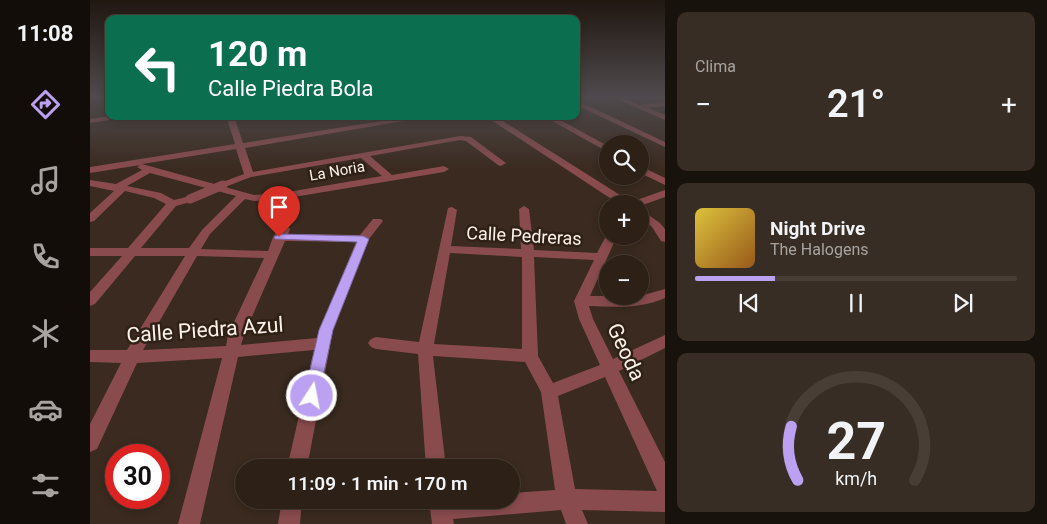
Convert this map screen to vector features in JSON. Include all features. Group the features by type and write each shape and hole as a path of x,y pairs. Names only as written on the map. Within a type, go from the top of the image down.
{"street":[{"path":"232,121 249,175"},
{"path":"90,170 395,121"},
{"path":"498,121 613,195"},
{"path":"557,121 599,145"},
{"path":"616,121 664,145"},
{"path":"90,301 172,204 190,199 249,175 463,138 468,139 501,163"},
{"path":"363,154 390,178"},
{"name":"La Noria","path":"132,163 149,170 254,198 282,196 444,168"},
{"path":"90,219 119,188 149,170"},
{"path":"649,173 664,182"},
{"path":"90,183 158,196 170,201 172,204"},
{"path":"649,199 664,193"},
{"path":"90,443 97,414 193,252 206,232 242,196"},
{"path":"524,208 528,255 530,356 548,392 566,499 578,524"},
{"path":"435,459 425,349 452,210"},
{"path":"649,219 656,225 664,239"},
{"path":"300,459 322,343 363,239 377,221"},
{"path":"189,524 236,335 281,233 363,239"},
{"name":"Calle Pedreras","path":"445,249 528,255 599,257"},
{"path":"90,252 193,252 271,255"},
{"path":"599,261 581,301 638,302 664,293"},
{"name":"Geoda","path":"581,301 586,319 664,485"},
{"path":"548,392 609,368 664,342"},
{"name":"Calle Piedra Azul","path":"90,356 131,358 232,352 322,343"},
{"path":"376,343 425,349 530,356"},
{"path":"441,511 566,499 664,502"},
{"path":"290,524 291,509"}],"route":[{"path":"279,237 363,239 326,330 312,396"}]}
